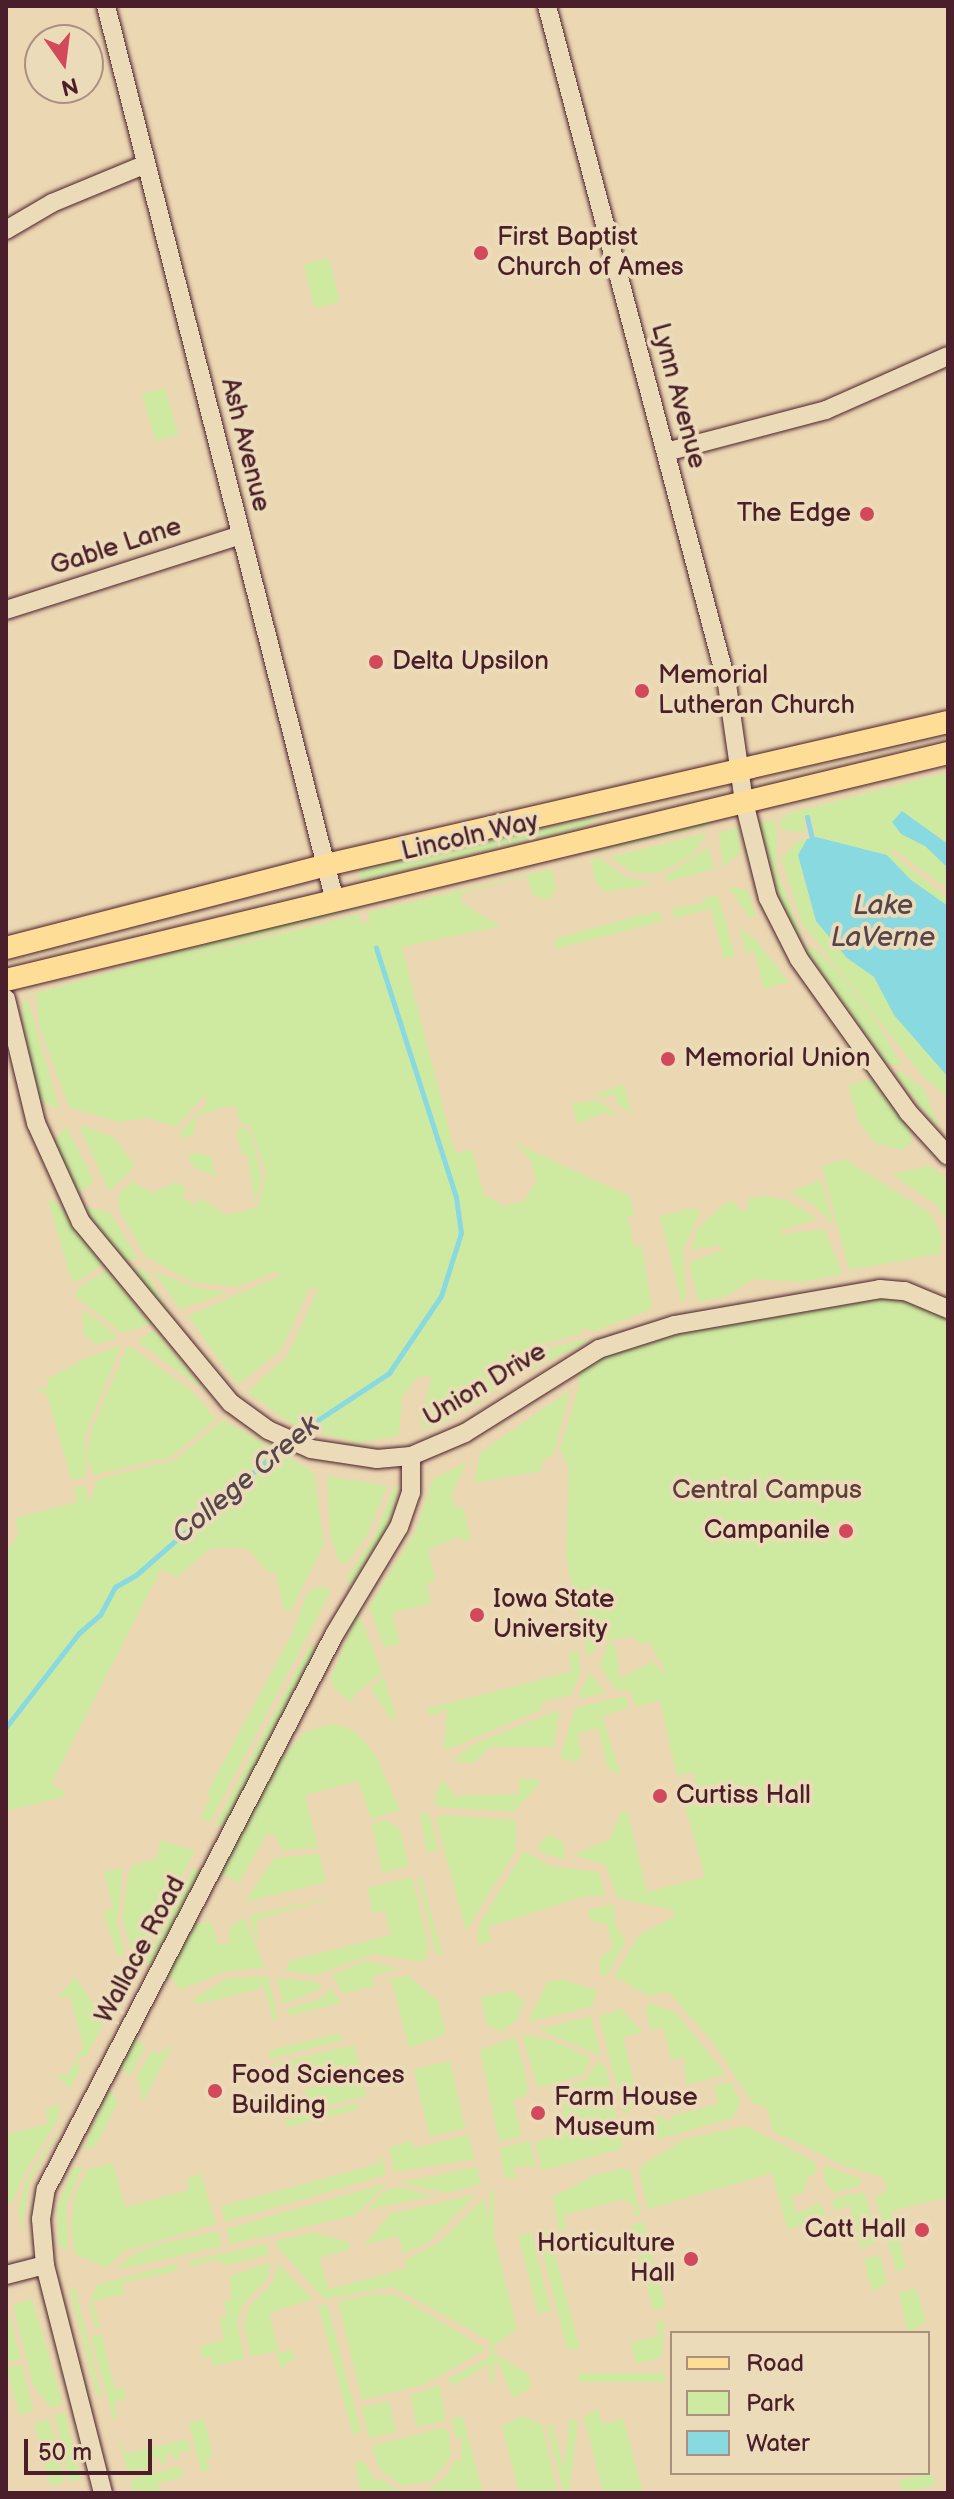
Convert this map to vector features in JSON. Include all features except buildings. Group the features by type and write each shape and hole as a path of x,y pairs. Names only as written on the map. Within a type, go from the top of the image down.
{"main road":[{"name":"Lincoln Way","path":"6,948 326,865 739,773 948,722"},
{"name":"Lincoln Way","path":"6,980 334,897 948,753"}],"street":[{"name":"Ash Avenue","path":"106,6 334,897"},
{"name":"Lynn Avenue","path":"547,6 727,684 744,802 768,898 786,937 908,1112 948,1156"},
{"path":"10,225 146,164"},
{"path":"666,452 826,410 948,356"},
{"name":"Gable Lane","path":"6,610 241,535"},
{"name":"Union Drive","path":"6,999 36,1123 81,1222 211,1381 268,1430 311,1449 377,1459 411,1456 465,1433 588,1355 651,1331 880,1289 905,1291 947,1307"},
{"name":"Wallace Road","path":"103,2493 45,2265 41,2219 52,2173 334,1635 399,1527 411,1493 411,1456"},
{"path":"6,2275 45,2265"}],"green space":[{"path":"329,258 340,302 315,308 304,264"},
{"path":"165,388 178,434 155,441 142,395"},
{"path":"948,772 948,844 937,834 901,834 925,846 948,868 948,889 892,848 891,853 948,898 948,906 911,880 887,855 817,841 811,816 803,818 806,833 781,830 781,819 790,813"},
{"path":"605,815 581,828 361,880 358,870"},
{"path":"709,818 709,826 590,853 592,850"},
{"path":"759,821 776,821 777,871 801,933 798,940 780,901"},
{"path":"738,827 740,853 723,867 719,833"},
{"path":"707,833 692,855 660,873 634,873 609,857"},
{"path":"807,839 802,872 816,921 874,977 894,1015 948,1077 948,1097 924,1078 802,923 781,858 796,842"},
{"path":"708,847 714,869 665,882 665,877"},
{"path":"600,858 623,876 653,884 604,892 596,883 590,860"},
{"path":"552,869 556,890 549,900 533,895 527,876 463,892 460,902 500,926 402,947 455,1153 472,1150 484,1194 503,1206 524,1201 536,1181 531,1160 514,1143 630,1196 634,1215 627,1217 635,1247 642,1246 652,1309 596,1331 582,1328 580,1334 546,1343 526,1365 509,1366 506,1380 480,1402 435,1428 424,1428 420,1421 432,1376 418,1377 402,1397 399,1436 357,1443 295,1426 247,1392 286,1357 318,1290 310,1287 281,1350 238,1385 188,1316 282,1275 275,1272 237,1287 192,1282 145,1256 119,1210 118,1196 131,1181 153,1193 176,1182 187,1189 182,1197 196,1205 201,1198 227,1215 258,1207 266,1174 251,1126 240,1123 236,1107 228,1106 197,1116 194,1135 182,1138 180,1133 207,1103 205,1095 176,1127 148,1118 119,1122 69,1107 39,1024 37,1001 47,993 359,914 361,923 369,922 368,912"},
{"path":"728,886 748,891 756,916 750,919"},
{"path":"718,895 735,956 724,959 711,909 674,918 672,908 704,904 703,899"},
{"path":"357,901 359,908 37,1000 35,993"},
{"path":"651,912 660,912 663,921 555,949 556,938 645,914 652,916"},
{"path":"739,928 755,939 789,982 764,989 754,951 746,953"},
{"path":"803,946 816,950 834,967 873,1016 902,1065 887,1064"},
{"path":"22,1000 28,1001 60,1110 38,1099 27,1057"},
{"path":"902,1072 924,1089 941,1132 894,1073"},
{"path":"871,1079 911,1133 911,1142 903,1150 875,1143 859,1122 848,1085"},
{"path":"624,1084 632,1114 617,1104 614,1093 607,1098 594,1095"},
{"path":"598,1101 620,1116 603,1113 577,1124 572,1103"},
{"path":"79,1125 114,1137 135,1166 109,1192"},
{"path":"66,1126 94,1181 77,1196 54,1142"},
{"path":"244,1128 251,1133 262,1178 255,1204 248,1155 243,1156 236,1130"},
{"path":"198,1153 211,1157 216,1177 193,1167 188,1155"},
{"path":"845,1159 931,1214 942,1237 940,1254 849,1270 822,1166"},
{"path":"930,1166 948,1179 948,1225 938,1206 892,1174"},
{"path":"821,1180 834,1226 815,1206 790,1192"},
{"path":"766,1196 789,1201 817,1219 781,1230 782,1234 824,1229 843,1274 801,1282 753,1279 725,1297 698,1301 689,1263 722,1250 720,1246 691,1250 698,1228 724,1204 734,1201 740,1211 747,1209 749,1198"},
{"path":"48,1201 56,1201 102,1265 78,1281 72,1281"},
{"path":"82,1206 111,1213 137,1259 125,1261"},
{"path":"693,1208 700,1213 683,1249 686,1296 682,1304 660,1216"},
{"path":"130,1266 146,1271 170,1315"},
{"path":"107,1271 150,1324 122,1333 75,1296 78,1288"},
{"path":"154,1272 195,1287 227,1293 180,1309"},
{"name":"Central Campus","path":"880,1289 948,1309 948,2197 892,2211 906,2268 896,2271 875,2197 887,2191 884,2178 845,2166 773,2131 767,2108 753,2103 713,2042 668,1992 649,1996 614,1976 639,1935 674,1917 673,1910 617,1898 606,1865 573,1855 610,1839 621,1812 627,1810 647,1892 705,1877 685,1806 701,1801 693,1772 677,1776 660,1700 636,1707 630,1690 616,1690 600,1666 609,1640 617,1649 619,1679 653,1661 666,1676 661,1660 655,1658 658,1651 653,1651 651,1642 641,1644 632,1637 600,1641 590,1657 587,1654 566,1558 569,1468 560,1449 579,1386 576,1361 611,1344"},
{"path":"83,1310 117,1338 96,1345 83,1333"},
{"path":"154,1330 194,1378 208,1393 137,1341"},
{"path":"586,1339 589,1341 527,1372 549,1348"},
{"path":"121,1345 85,1436 86,1476 72,1481 46,1393 34,1391 48,1388 47,1379 84,1359"},
{"path":"128,1345 191,1390 216,1419 171,1457 93,1475 87,1458 91,1431"},
{"path":"570,1390 554,1454 543,1460 541,1471 474,1483 480,1453"},
{"path":"223,1420 314,1472 324,1545 292,1608 287,1612 283,1606 275,1571 268,1572 247,1548 211,1548 177,1577 161,1569 51,1784 65,1792 63,1797 6,1811 6,1553 18,1535 16,1518 77,1502 74,1489 85,1485 89,1503 98,1479 175,1460"},
{"path":"467,1462 452,1494 455,1508 463,1508 471,1539 462,1541 460,1536 428,1550 436,1581 426,1584 431,1603 392,1613 400,1644 384,1647 369,1606 414,1534 433,1479"},
{"path":"327,1476 387,1486 366,1537 347,1563 339,1562 330,1534"},
{"path":"399,1486 388,1527 349,1587 347,1577 373,1539 394,1487"},
{"path":"318,1587 328,1588 330,1593 210,1822 200,1818 211,1796 207,1793 292,1634 307,1593"},
{"path":"358,1612 382,1672 353,1696 352,1703 333,1688 331,1677"},
{"path":"310,1645 317,1649 235,1805 223,1826 215,1825"},
{"path":"578,1650 581,1672 571,1695 541,1702 542,1709 444,1751 447,1709 431,1716 426,1709 572,1671 568,1654"},
{"path":"590,1672 605,1693 581,1698 580,1692"},
{"path":"384,1677 396,1717 392,1721 371,1688"},
{"path":"626,1696 629,1708 602,1716 621,1775 608,1768 598,1728 577,1734 582,1754 577,1762 560,1758 575,1708"},
{"path":"559,1710 554,1747 490,1747 474,1763 452,1761 474,1744"},
{"path":"333,1723 355,1731 375,1754 400,1810 371,1819 358,1781 305,1795 318,1848 282,1850 274,1834 267,1833 239,1883 220,1873 277,1763 305,1732"},
{"path":"442,1778 455,1796 519,1794 519,1779 538,1779 539,1784 514,1812 439,1807 434,1801"},
{"path":"420,1814 429,1814 439,1850 427,1853"},
{"path":"442,1815 516,1820 516,1850 466,1931 436,1819"},
{"path":"387,1820 400,1830 409,1866 382,1873 372,1824"},
{"path":"549,1834 563,1842 565,1859 540,1853 538,1844"},
{"path":"160,1840 195,1851 141,1952 133,1955 122,1917 129,1872 133,1865 158,1858"},
{"path":"524,1851 550,1866 599,1872 605,1896 585,1896 488,1927 491,1941 477,1945 479,1925"},
{"path":"319,1854 326,1882 245,1902 274,1858"},
{"path":"123,1868 117,1923 125,1953 118,1958 103,1912 113,1909 104,1872"},
{"path":"193,1868 201,1872 153,1966 145,1962"},
{"path":"417,1876 421,1877 443,1956 436,1954"},
{"path":"412,1877 429,1948 424,1962 373,1954 316,1975 285,1971 290,1961 391,1935 385,1911 373,1913 367,1888"},
{"path":"343,1895 256,1920 259,1946 249,1916"},
{"path":"614,1904 615,1924 626,1941 606,1977 600,1974 600,1957 613,1948 607,1924 591,1921 588,1910"},
{"path":"244,1917 265,1967 223,1972 180,1990 168,1973 194,1924 211,1922 218,1944 229,1944 230,1928"},
{"path":"365,1961 400,1969 372,1976 375,1986 344,1994 332,1975"},
{"path":"408,1975 438,2001 446,2034 409,2048 392,1982 380,1982"},
{"path":"268,1976 278,2019 273,2020 264,1987 200,2004 191,2001 226,1979"},
{"path":"75,1977 105,2021 86,2057 81,2055 77,2064 81,2068 70,2088 55,2074 68,2075 83,2046 70,1996 58,1998"},
{"path":"277,1978 318,1982 321,1989 283,2004"},
{"path":"561,1979 598,1991 591,2007 528,2022 547,1982"},
{"path":"331,1988 341,2003 289,2016 287,2009 320,1999"},
{"path":"513,1991 524,2002 516,2021 500,2032 487,2024 481,1997"},
{"path":"650,2003 676,2013 726,2074 686,2085 684,2057 671,2060 663,2027 651,2030 645,2008"},
{"path":"621,2009 643,2032 623,2037 635,2087 629,2098 636,2102 628,2115 623,2111 599,2016"},
{"path":"591,2016 601,2056 540,2030 541,2029"},
{"path":"340,2033 342,2041 270,2059 268,2051"},
{"path":"522,2035 549,2039 590,2057 584,2075 538,2088"},
{"path":"135,2037 145,2047 130,2076 120,2066"},
{"path":"516,2037 528,2087 526,2096 513,2100 522,2136 499,2142 480,2050"},
{"path":"173,2044 143,2102 137,2076 152,2051 159,2054"},
{"path":"354,2045 359,2065 302,2078 300,2073 276,2078 273,2064"},
{"path":"450,2061 466,2128 429,2137 414,2069"},
{"path":"598,2061 606,2068 623,2148 542,2171 535,2142 559,2135 554,2114 565,2111 559,2088 585,2080"},
{"path":"361,2076 366,2096 286,2116 283,2101 306,2096 305,2089"},
{"path":"731,2082 740,2102 733,2118 659,2139 649,2135 658,2115 669,2122 673,2116 718,2104 714,2085"},
{"path":"109,2088 118,2103 95,2147 83,2150"},
{"path":"357,2103 359,2109 287,2127 285,2120"},
{"path":"60,2104 58,2119 22,2177 13,2202 6,2204 6,2135 48,2124 46,2109"},
{"path":"68,2116 29,2183 22,2230 18,2209 27,2178"},
{"path":"746,2126 815,2162 817,2172 807,2178 804,2192 791,2196 797,2214 819,2203 826,2214 788,2230 772,2173 648,2209 639,2171 644,2164 685,2139"},
{"path":"468,2135 475,2159 394,2172 389,2147 412,2141 414,2148"},
{"path":"530,2141 536,2167 518,2166 513,2170 518,2178 504,2177 500,2148"},
{"path":"381,2154 386,2175 225,2222 221,2206 378,2164"},
{"path":"113,2163 125,2207 189,2190 187,2178 201,2174 216,2224 123,2251 107,2268 76,2255 71,2232 74,2198 88,2169"},
{"path":"83,2165 66,2205 68,2250 59,2245 57,2208 72,2170"},
{"path":"824,2165 860,2179 862,2185 834,2193 825,2182"},
{"path":"477,2167 481,2184 448,2193 398,2183"},
{"path":"623,2168 631,2171 640,2215 636,2217 633,2205 624,2199 563,2215 567,2229 559,2231 553,2197 595,2175"},
{"path":"388,2183 356,2215 230,2244 226,2229"},
{"path":"398,2187 433,2196 367,2210 383,2192"},
{"path":"490,2191 494,2191 494,2383 490,2383"},
{"path":"864,2192 878,2240 861,2249 850,2206 834,2210 832,2204 835,2198"},
{"path":"477,2194 426,2244 403,2253 398,2236 364,2245 390,2214"},
{"path":"484,2198 517,2329 496,2344 393,2287 324,2299 276,2245 278,2240 314,2232 347,2242 351,2249 319,2258 329,2289 407,2268 405,2260 440,2242"},
{"path":"643,2222 666,2307 653,2310 630,2225"},
{"path":"548,2228 580,2349 567,2349 537,2230"},
{"path":"218,2231 222,2246 116,2270 130,2256 155,2245"},
{"path":"531,2232 551,2311 538,2314 518,2235"},
{"path":"265,2244 270,2254 228,2265 214,2260 190,2267 189,2261"},
{"path":"881,2258 887,2284 872,2291 864,2259"},
{"path":"270,2262 269,2276 243,2305 237,2322 244,2359 213,2366 211,2357 203,2359 200,2346 224,2340 219,2319 227,2316 224,2302 231,2299 230,2276"},
{"path":"176,2264 178,2270 122,2283 124,2294 93,2301 100,2328 95,2329 90,2306 96,2285"},
{"path":"278,2264 313,2299 269,2313 279,2353 292,2350 295,2358 280,2368 276,2351 251,2357 244,2326 248,2308 273,2282"},
{"path":"75,2287 101,2395 97,2397 70,2290"},
{"path":"916,2288 926,2321 911,2331 908,2331 899,2293"},
{"path":"373,2294 397,2295 486,2349 426,2384 362,2400 338,2302"},
{"path":"32,2299 63,2403 51,2408 33,2385 13,2305"},
{"path":"327,2304 361,2432 352,2434 318,2306"},
{"path":"6,2305 21,2359 6,2363"},
{"path":"656,2321 664,2322 662,2357 636,2364 631,2343 659,2336"},
{"path":"101,2334 115,2390 124,2388 126,2398 114,2402 117,2417 113,2419 91,2336"},
{"path":"495,2354 528,2374 531,2385 525,2392 513,2397 497,2360 452,2386 448,2379"},
{"path":"22,2365 33,2410 20,2416 6,2368"},
{"path":"579,2373 665,2373 665,2382 579,2382"},
{"path":"440,2385 445,2421 417,2427 410,2396"},
{"path":"389,2401 396,2432 369,2438 362,2407"},
{"path":"598,2408 602,2424 623,2419 643,2493 603,2493 584,2417"},
{"path":"65,2412 81,2479 70,2482 54,2414"},
{"path":"462,2416 483,2493 425,2493 446,2476 456,2460 461,2460 462,2439 456,2438 453,2418"},
{"path":"523,2416 542,2425 558,2493 519,2493 502,2426"},
{"path":"49,2419 65,2482 50,2486 34,2423"},
{"path":"204,2419 213,2456 206,2458 210,2470 201,2472 189,2423"},
{"path":"570,2419 578,2420 570,2488 562,2487"},
{"path":"552,2424 570,2493 564,2493 546,2426"},
{"path":"442,2428 449,2431 451,2457 432,2481 402,2486 380,2470 371,2446"},
{"path":"118,2437 127,2454 187,2439 192,2456 187,2450 179,2452 180,2459 175,2460 173,2453 165,2456 167,2463 161,2464 159,2457 151,2459 153,2466 128,2472"},
{"path":"364,2461 376,2482 380,2478 397,2490 420,2493 362,2493 354,2463"},
{"path":"181,2466 183,2477 158,2483 161,2493 132,2493 131,2479"},
{"path":"930,2473 936,2485 904,2493 899,2480"}],"water":[{"path":"902,811 948,844 948,868 925,846 901,834 892,822"},
{"name":"Lake LaVerne","path":"816,837 887,855 911,880 948,906 948,1077 894,1015 874,977 847,958 816,921 798,855 807,839"}],"waterway":[{"path":"807,817 812,838"},
{"name":"College Creek","path":"295,1435 389,1373 441,1296 461,1233 456,1197 376,948"},
{"name":"College Creek","path":"6,1727 79,1633 100,1615 115,1587 136,1575 288,1442"}],"place":[{"name":"First Baptist Church of Ames","path":"481,253"},
{"name":"The Edge","path":"867,514"},
{"name":"Delta Upsilon","path":"376,662"},
{"name":"Memorial Lutheran Church","path":"642,691"},
{"name":"Memorial Union","path":"668,1059"},
{"name":"Campanile","path":"846,1531"},
{"name":"Iowa State University","path":"477,1615"},
{"name":"Curtiss Hall","path":"660,1796"},
{"name":"Food Sciences Building","path":"215,2091"},
{"name":"Farm House Museum","path":"538,2113"},
{"name":"Catt Hall","path":"922,2230"},
{"name":"Horticulture Hall","path":"691,2259"}]}
